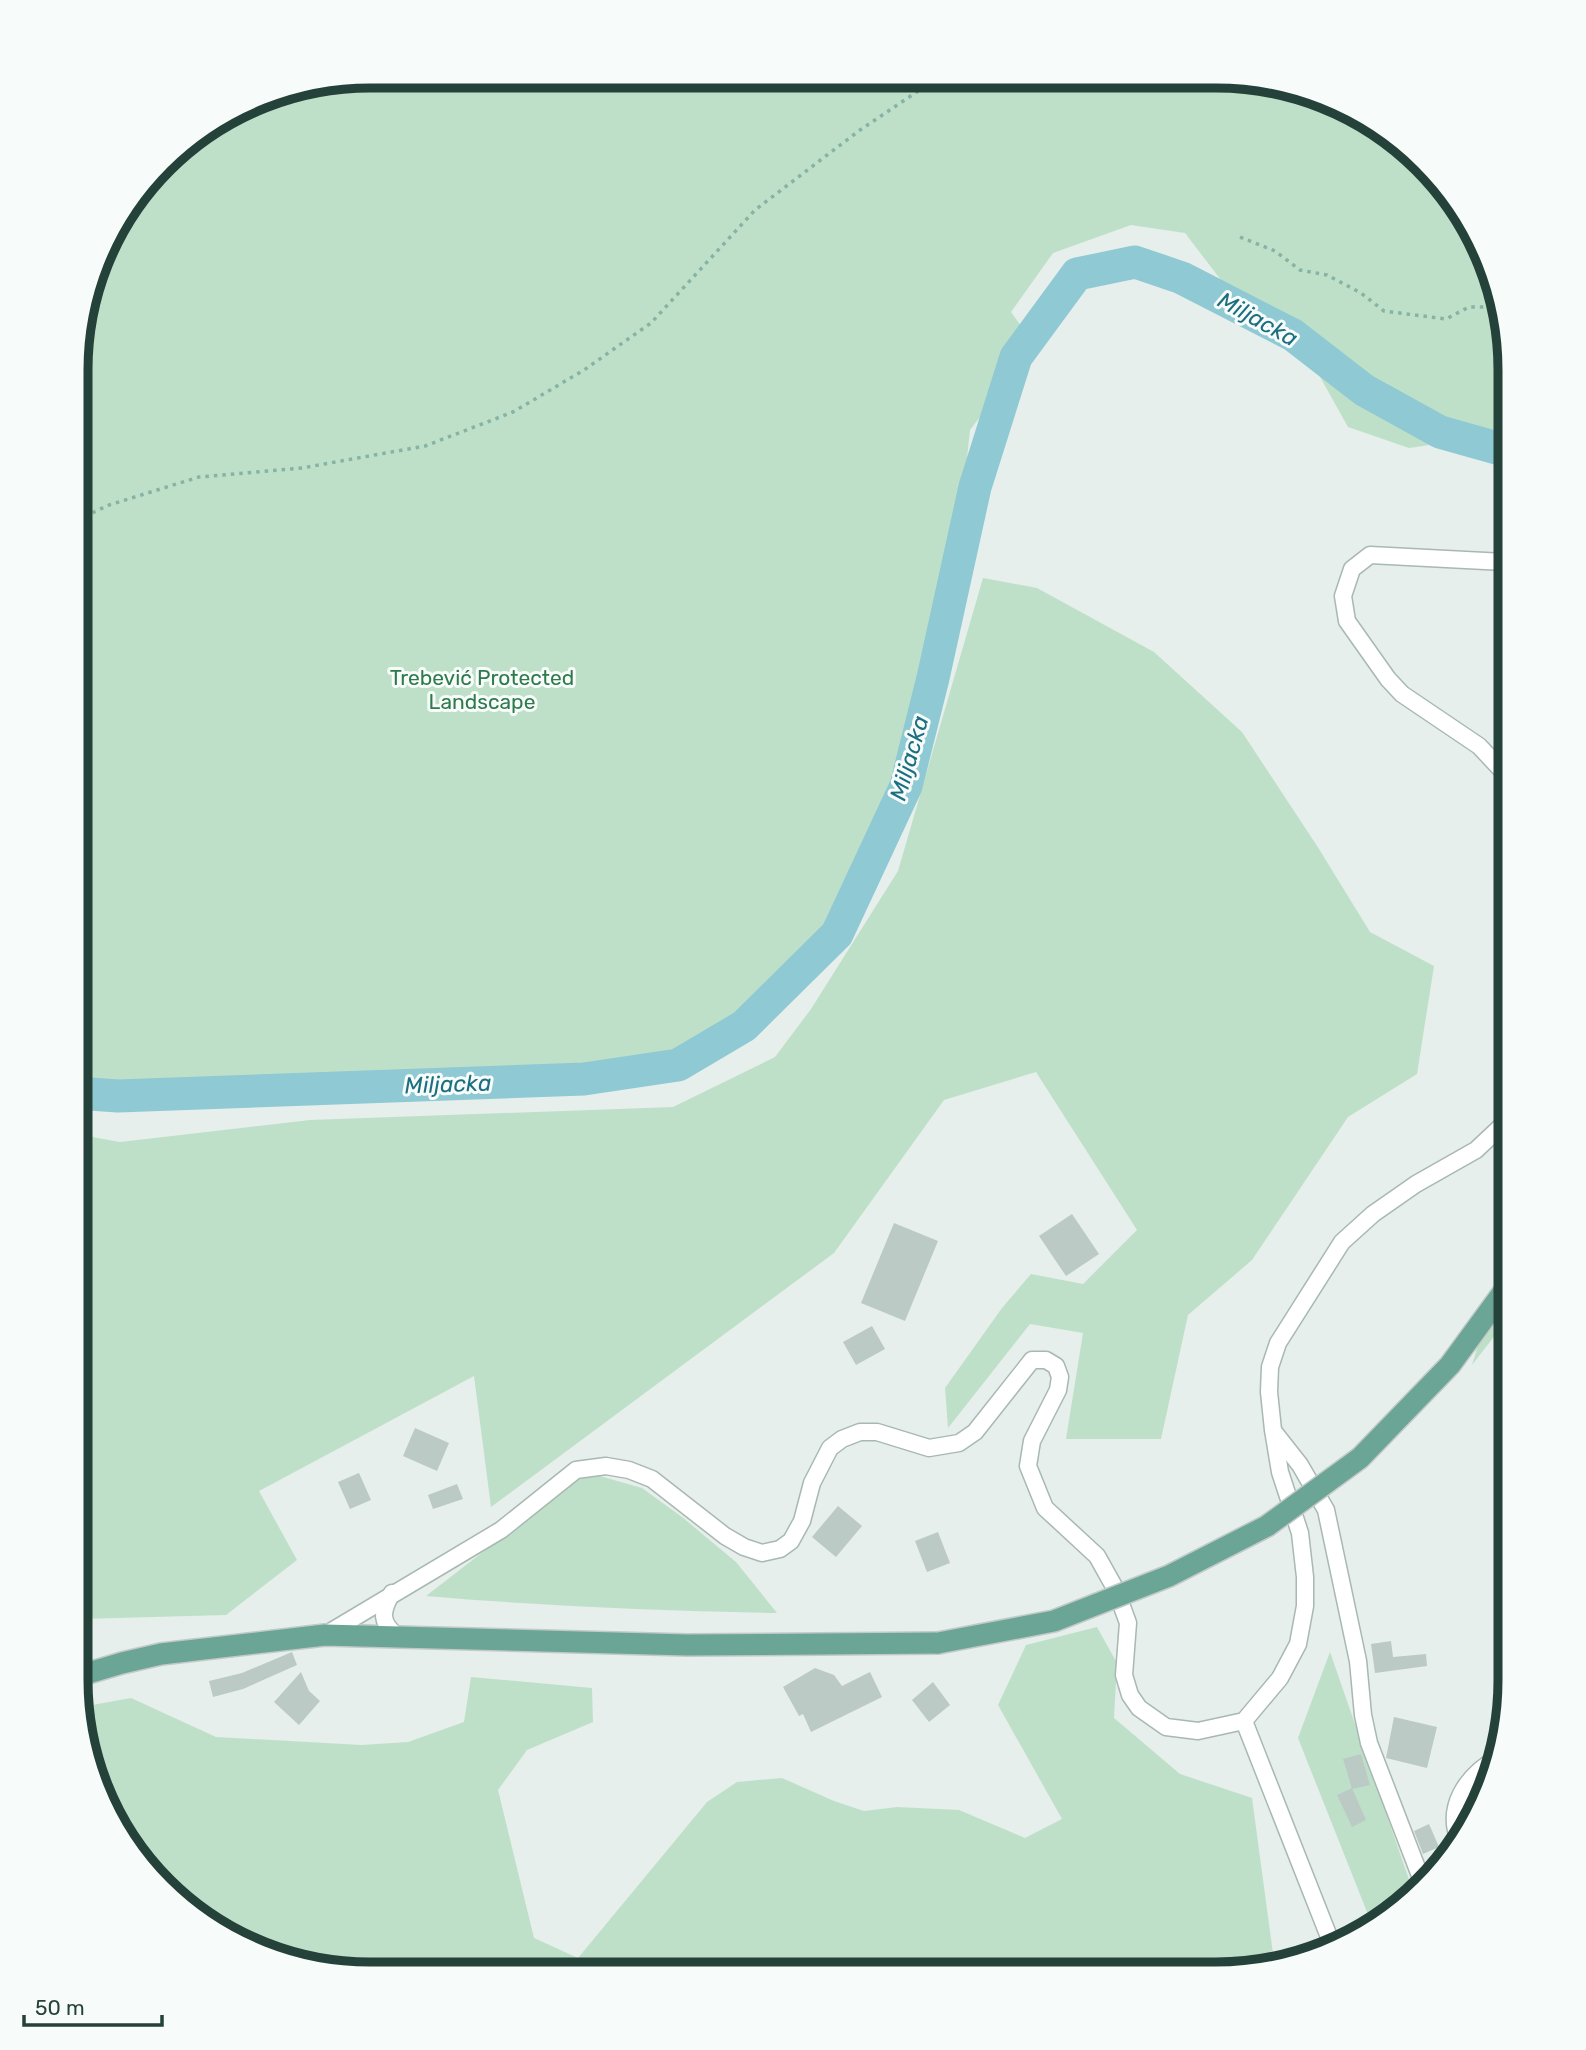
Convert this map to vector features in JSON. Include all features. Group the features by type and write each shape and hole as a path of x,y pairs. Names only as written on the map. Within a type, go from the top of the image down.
{"main road":[{"path":"88,1673 161,1654 325,1635 687,1645 938,1643 1054,1621 1168,1576 1267,1525 1360,1458 1450,1365 1498,1299"}],"street":[{"path":"1498,562 1370,555 1352,569 1343,596 1347,621 1388,679 1402,694 1479,746 1498,766"},
{"path":"325,1635 500,1530 576,1469 606,1466 629,1470 652,1479 725,1536 744,1547 762,1553 780,1549 791,1541 802,1521 812,1483 830,1448 842,1439 860,1432 877,1432 929,1448 959,1443 975,1432 1032,1360 1046,1360 1056,1366 1060,1377 1058,1390 1032,1441 1028,1466 1045,1508 1097,1556 1116,1590 1128,1623 1124,1675 1130,1695 1139,1708 1166,1727 1198,1731 1244,1721 1280,1678 1298,1644 1305,1606 1300,1533 1280,1472 1269,1392 1270,1367 1278,1343 1342,1242 1373,1214 1416,1184 1476,1150 1498,1129"},
{"path":"1273,1430 1300,1465 1326,1510 1358,1661 1363,1715 1369,1743 1420,1875"},
{"path":"392,1593 384,1607 384,1619 388,1628 397,1636"},
{"path":"1244,1721 1330,1938"},
{"path":"1456,1829 1455,1818 1462,1787 1486,1763"}],"path":[{"path":"88,515 109,505 199,477 302,468 425,446 513,412 584,370 651,323 755,210 860,130 923,88"},
{"path":"1240,237 1275,251 1300,270 1326,275 1338,281 1361,293 1384,311 1446,319 1469,307 1491,307"}],"green space":[{"name":"Trebević Protected Landscape","path":"351,88 1235,88 1307,102 1357,125 1388,146 1416,170 1451,213 1484,279 1493,315 1498,351 1498,435 1409,448 1348,427 1310,359 1224,284 1185,233 1131,225 1053,253 1011,312 1035,345 970,430 953,590 906,786 860,893 806,954 738,1042 671,1053 584,1090 214,1090 107,1110 88,1108 88,351 102,279 125,229 146,198 170,170 213,135 279,102"},
{"path":"983,578 1037,588 1154,652 1242,732 1370,932 1434,966 1417,1074 1348,1117 1252,1260 1188,1315 1161,1439 1066,1439 1083,1333 1030,1324 948,1428 945,1388 1002,1308 1031,1274 1083,1284 1137,1230 1036,1072 944,1100 834,1253 491,1507 474,1376 259,1491 297,1560 226,1615 88,1619 88,1136 120,1142 310,1120 673,1107 775,1057 811,1009 898,871"},
{"path":"1498,1280 1498,1331 1472,1365"},
{"path":"582,1471 642,1488 682,1517 736,1562 777,1613 601,1608 426,1596 536,1511"},
{"path":"1097,1627 1117,1663 1114,1718 1180,1774 1252,1798 1273,1956 1235,1962 351,1962 315,1957 279,1948 229,1925 198,1904 170,1880 135,1837 109,1788 97,1753 89,1706 131,1698 216,1737 361,1745 408,1742 464,1722 471,1677 592,1688 593,1722 527,1750 498,1790 534,1938 578,1958 707,1802 737,1782 782,1778 864,1811 897,1807 959,1810 1025,1838 1062,1819 998,1705 1026,1645"},
{"path":"1330,1652 1411,1885 1369,1917 1298,1738"}],"building":[{"path":"1072,1214 1099,1254 1066,1276 1039,1236"},
{"path":"894,1223 938,1241 905,1321 861,1303"},
{"path":"872,1326 885,1349 856,1365 843,1342"},
{"path":"415,1428 449,1443 437,1471 403,1456"},
{"path":"359,1473 371,1500 350,1509 338,1482"},
{"path":"457,1484 463,1499 433,1509 428,1495"},
{"path":"838,1506 862,1526 836,1557 812,1537"},
{"path":"938,1532 950,1563 927,1572 915,1541"},
{"path":"1391,1641 1393,1657 1426,1654 1427,1666 1375,1673 1371,1644"},
{"path":"292,1652 297,1665 243,1689 213,1697 209,1681 242,1673"},
{"path":"815,1668 834,1675 842,1686 870,1672 882,1697 811,1732 803,1714 799,1716 783,1687"},
{"path":"301,1672 309,1691 320,1701 299,1725 274,1702"},
{"path":"933,1682 950,1705 929,1722 912,1700"},
{"path":"1394,1717 1437,1727 1427,1768 1386,1758"},
{"path":"1361,1754 1370,1785 1352,1789 1343,1759"},
{"path":"1352,1788 1366,1820 1352,1827 1337,1795"},
{"path":"1429,1824 1439,1847 1423,1854 1414,1831"}],"waterway":[{"name":"Miljacka","path":"88,1094 118,1096 584,1079 678,1065 744,1026 837,934 906,786 975,487 1016,357 1077,274 1135,262 1182,278 1293,335 1364,390 1440,432 1498,448"}]}
